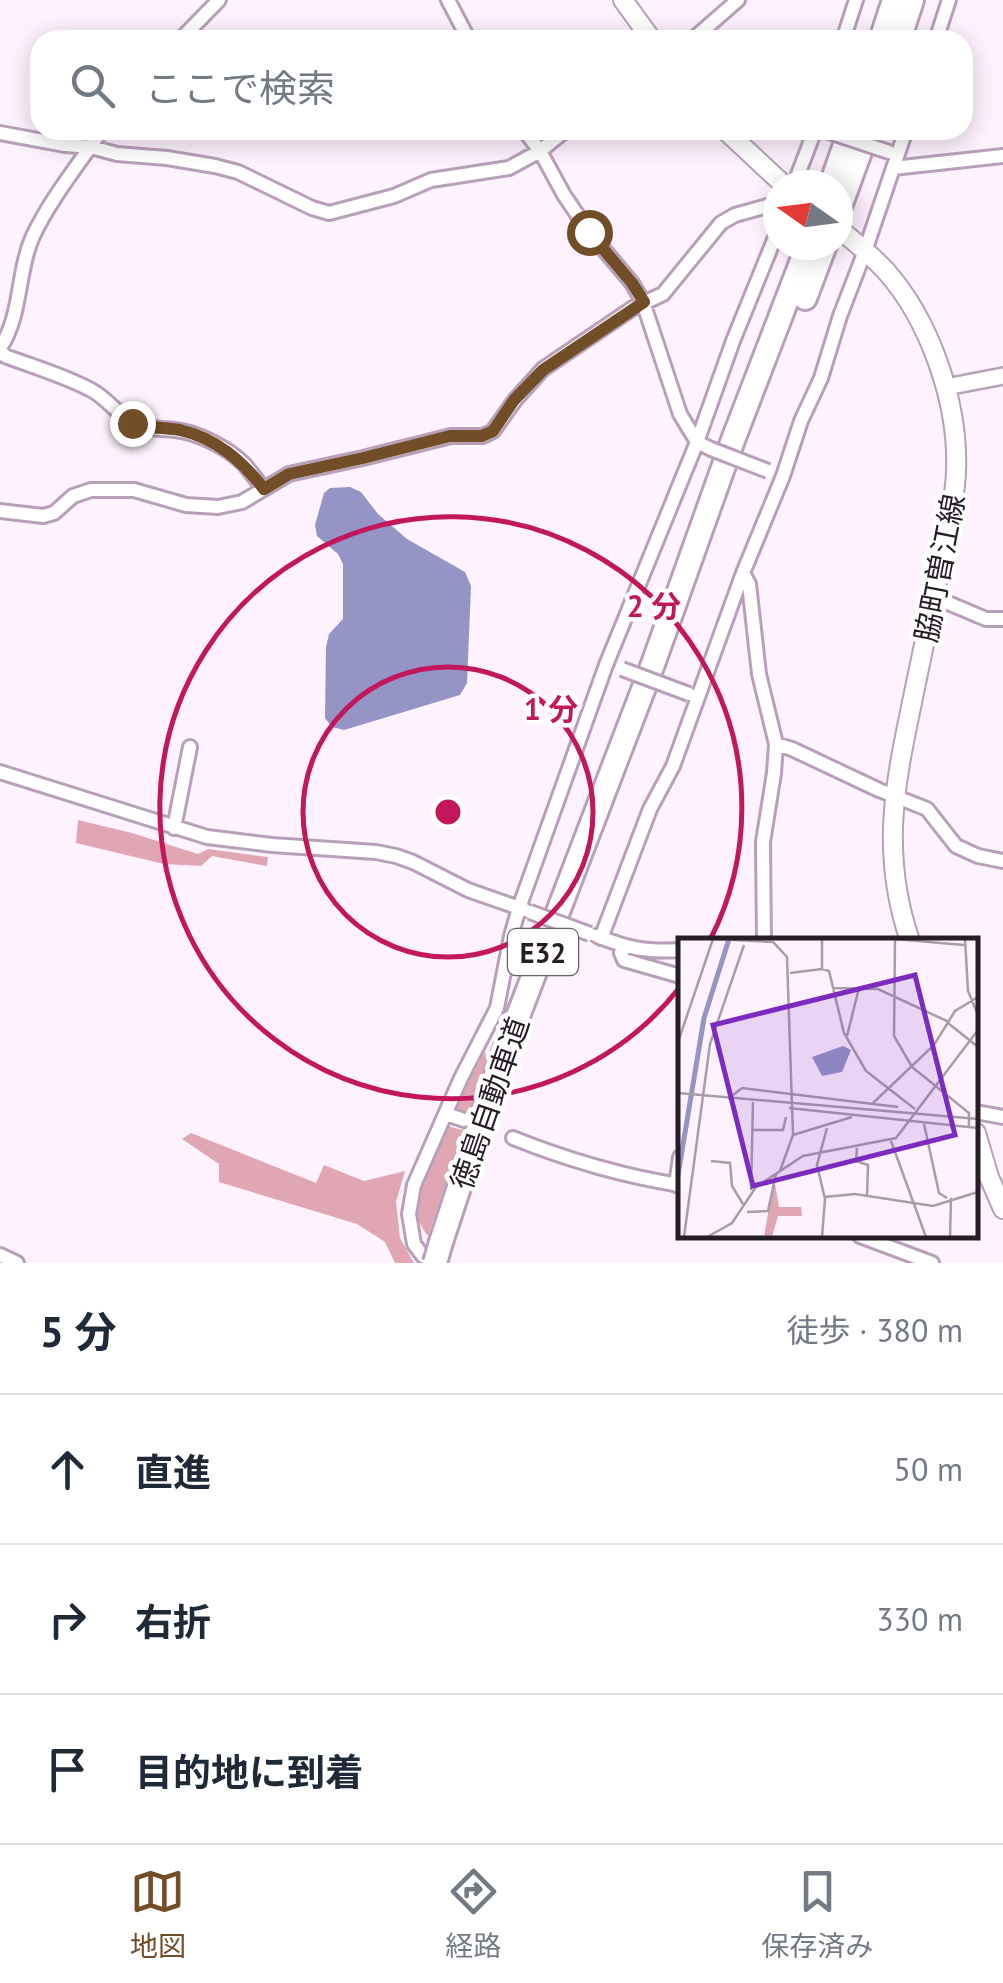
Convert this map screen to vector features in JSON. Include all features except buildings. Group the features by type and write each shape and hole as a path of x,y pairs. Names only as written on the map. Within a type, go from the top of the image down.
{"highway":[{"path":"885,30 894,0"},
{"path":"902,30 912,0"},
{"path":"836,170 847,140"},
{"path":"853,171 864,140"},
{"name":"徳島自動車道","path":"438,1256 500,1063 802,260"},
{"name":"徳島自動車道","path":"652,664 747,446 819,260"}],"main road":[{"path":"623,0 645,30"},
{"path":"736,140 768,170"},
{"name":"脇町曽江線","path":"853,240 888,273 916,314 946,387 954,432 952,510 894,796 894,874 910,938"},
{"path":"978,1141 1003,1209"}],"street":[{"path":"190,30 219,0"},
{"path":"448,0 464,30"},
{"path":"704,30 738,0"},
{"path":"846,30 856,0"},
{"path":"939,30 949,0"},
{"path":"0,133 30,139"},
{"path":"38,140 238,172 329,213 394,196 431,180 509,168 554,140"},
{"path":"96,140 33,236 7,338 0,349 5,356 88,388 132,423 149,429 190,433 229,452 264,489"},
{"path":"531,140 589,232 644,302 680,414 697,442 783,476"},
{"path":"800,170 811,140"},
{"path":"850,140 894,158 1003,156"},
{"path":"596,936 650,809 673,766 694,695 821,378 902,140"},
{"path":"0,511 43,516 54,513 73,496 91,490 134,490 186,505 218,508 242,502 289,474 450,436 482,436 493,431 514,400 543,370 644,302 663,294 721,224 734,215 763,207"},
{"path":"438,1256 424,1256 414,1244 409,1214 414,1184 497,1008 511,936 525,910 606,665 766,260"},
{"path":"946,387 1003,376"},
{"path":"743,573 750,584 758,674 776,744 763,842 764,938"},
{"path":"934,597 986,619 1003,619"},
{"path":"606,665 694,695"},
{"path":"776,744 926,809 956,846 1003,861"},
{"path":"174,828 190,748"},
{"path":"0,772 207,837 386,854 413,862 468,890 623,946 647,952 678,950"},
{"path":"623,946 624,960 678,975"},
{"path":"978,1112 1003,1117"},
{"path":"446,1114 464,1120"},
{"path":"513,1138 613,1172 678,1185"},
{"path":"865,1238 932,1263"},
{"path":"0,1254 17,1263"}],"shaded area":[{"path":"78,820 198,854 208,849 268,857 267,866 212,856 201,866 164,864 76,843"},
{"path":"485,1051 487,1062 428,1236 419,1222 422,1186 448,1126 462,1130 468,1113 455,1108"},
{"path":"191,1133 316,1183 324,1165 364,1181 405,1171 396,1202 400,1238 414,1263 395,1263 385,1242 357,1224 219,1182 219,1164 182,1139"}],"water":[{"path":"350,487 361,492 378,514 407,539 465,572 471,586 467,683 460,695 344,730 332,727 325,718 326,647 329,634 343,619 343,564 338,554 317,536 315,525 324,493 330,488"}],"route":[{"path":"132,423 149,429 190,433 229,452 264,489 289,474 450,436 482,436 493,431 514,400 543,370 644,302 589,232"}]}
